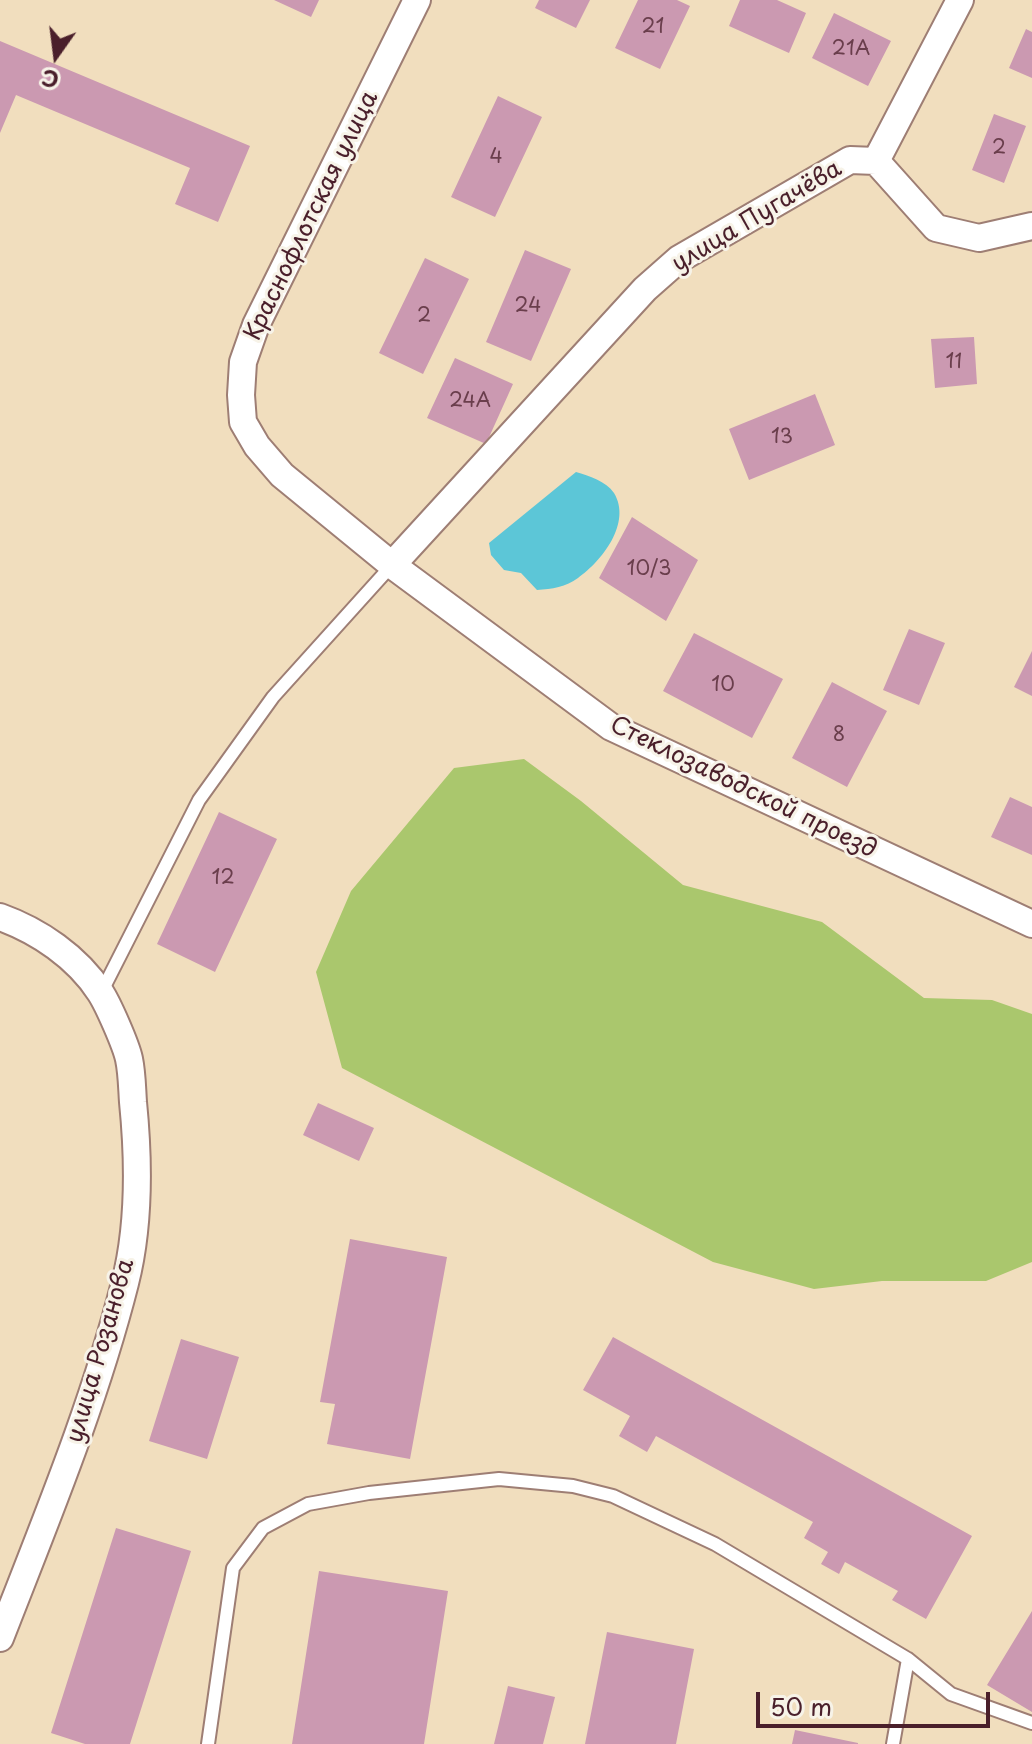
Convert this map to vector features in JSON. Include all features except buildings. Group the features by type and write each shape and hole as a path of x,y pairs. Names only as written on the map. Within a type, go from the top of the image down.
{"street":[{"name":"Краснофлотская улица","path":"282,475 257,446 243,422 243,362 256,325 417,0"},
{"name":"улица Пугачёва","path":"392,565 645,289 679,259 850,160 876,161 960,0"},
{"path":"876,161 936,228 979,238 1032,226"},
{"name":"Стеклозаводской проезд","path":"282,475 392,565 611,727 1032,924"},
{"name":"улица Розанова","path":"0,917 26,926 72,960 101,993 129,1059 136,1134 137,1200 126,1281 72,1452 0,1638"}],"lane":[{"path":"101,993 199,800 273,697 392,565"},
{"path":"208,1744 233,1568 263,1528 308,1504 369,1493 499,1479 573,1486 613,1496 715,1544 908,1659 951,1694 1032,1723"},
{"path":"893,1744 908,1659"}],"green space":[{"path":"524,759 581,801 683,885 822,922 924,998 992,1000 1032,1014 1032,1262 986,1281 882,1281 814,1289 713,1262 342,1068 316,972 351,891 454,768"}],"water":[{"path":"576,472 602,482 614,493 619,505 617,529 605,552 578,578 559,587 537,590 521,573 504,570 491,555 489,543"}]}
